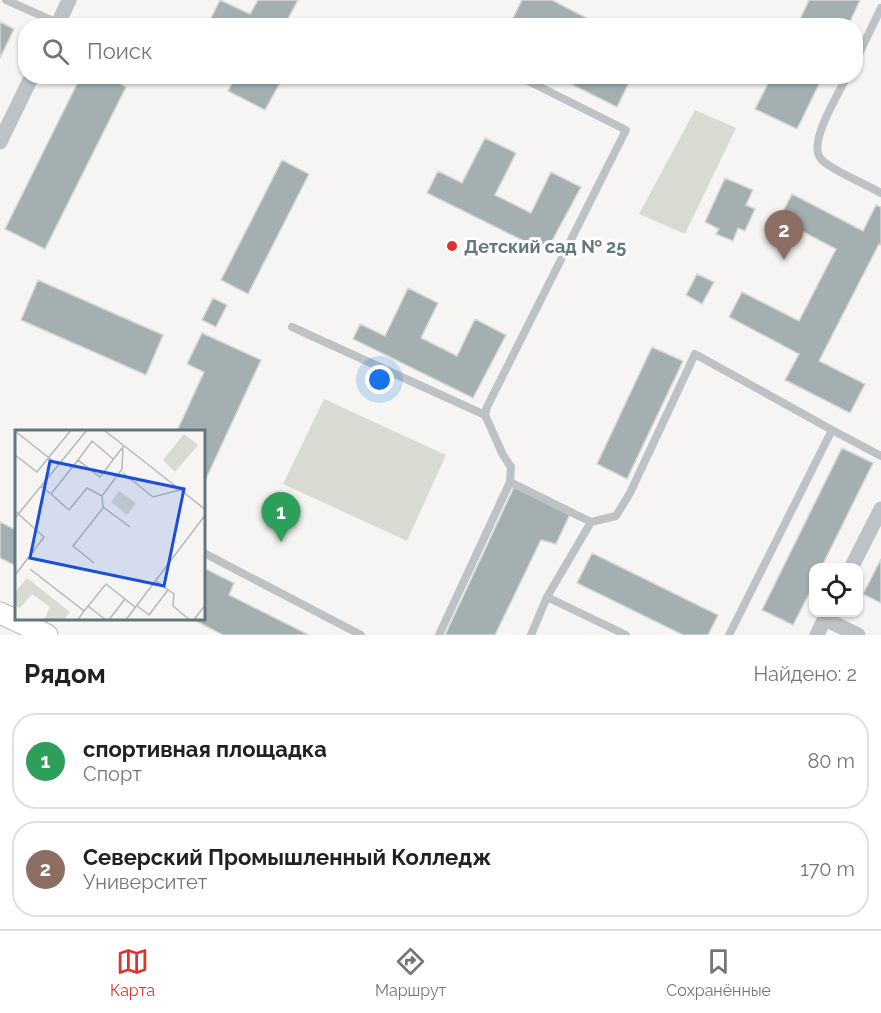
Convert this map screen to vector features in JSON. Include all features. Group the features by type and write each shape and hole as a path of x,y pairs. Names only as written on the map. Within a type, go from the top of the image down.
{"main road":[{"path":"0,613 15,618"},
{"path":"20,620 40,627"}],"street":[{"path":"61,18 69,0"},
{"path":"0,142 28,84"},
{"path":"853,563 881,509"},
{"path":"817,635 826,617"},
{"path":"828,617 858,635"}],"lane":[{"path":"6,0 45,18"},
{"path":"863,44 881,8"},
{"path":"439,635 510,482 511,467 485,415 487,407 626,130 534,84"},
{"path":"843,84 818,135 816,148 821,160 881,192"},
{"path":"292,327 485,415"},
{"path":"510,482 591,522 616,516 630,493 695,354 881,456"},
{"path":"729,635 832,430"},
{"path":"531,635 547,597 591,522"},
{"path":"206,554 361,635"},
{"path":"547,597 626,635"}],"shaded area":[{"path":"695,110 736,128 685,234 639,214"},
{"path":"324,399 446,455 407,541 283,484"}],"building":[{"path":"220,0 250,14 258,0 298,0 288,18 211,18"},
{"path":"522,0 552,0 587,18 513,18"},
{"path":"809,0 860,0 852,18 801,18"},
{"path":"0,22 14,29 0,58"},
{"path":"77,84 120,84 126,87 45,249 5,229"},
{"path":"232,84 279,84 265,110 228,91"},
{"path":"571,84 628,84 617,107"},
{"path":"768,84 819,84 797,129 755,109"},
{"path":"485,138 516,153 495,195 531,213 551,172 581,187 546,252 427,193 438,171 462,183"},
{"path":"282,160 309,174 248,294 221,280"},
{"path":"725,178 753,190 746,205 755,209 745,231 738,228 733,241 716,234 719,229 705,222"},
{"path":"792,194 863,231 876,205 881,207 881,245 879,244 819,361 865,384 850,413 785,380 799,354 729,317 742,292 799,321 836,249 779,219"},
{"path":"697,274 714,282 702,304 686,295"},
{"path":"38,280 163,335 146,375 21,320"},
{"path":"408,288 438,303 421,338 457,356 475,319 506,335 473,398 353,339 360,324 385,336"},
{"path":"213,298 227,305 216,327 202,320"},
{"path":"202,333 261,360 206,479 206,430 177,430 204,372 187,364"},
{"path":"652,347 683,361 627,479 597,464"},
{"path":"842,448 873,463 823,563 809,563 809,594 793,625 762,610"},
{"path":"514,487 570,514 556,544 541,540 495,635 445,635"},
{"path":"0,522 15,530 15,566 0,558"},
{"path":"592,553 718,615 708,635 683,635 577,583"},
{"path":"881,559 881,603 863,594"},
{"path":"206,569 234,583 229,595 309,635 223,635 194,620 206,620"}],"place":[{"name":"Детский сад № 25","path":"452,246"},
{"name":"Северский Промышленный Колледж","path":"784,260"},
{"name":"спортивная площадка","path":"281,542"}]}
